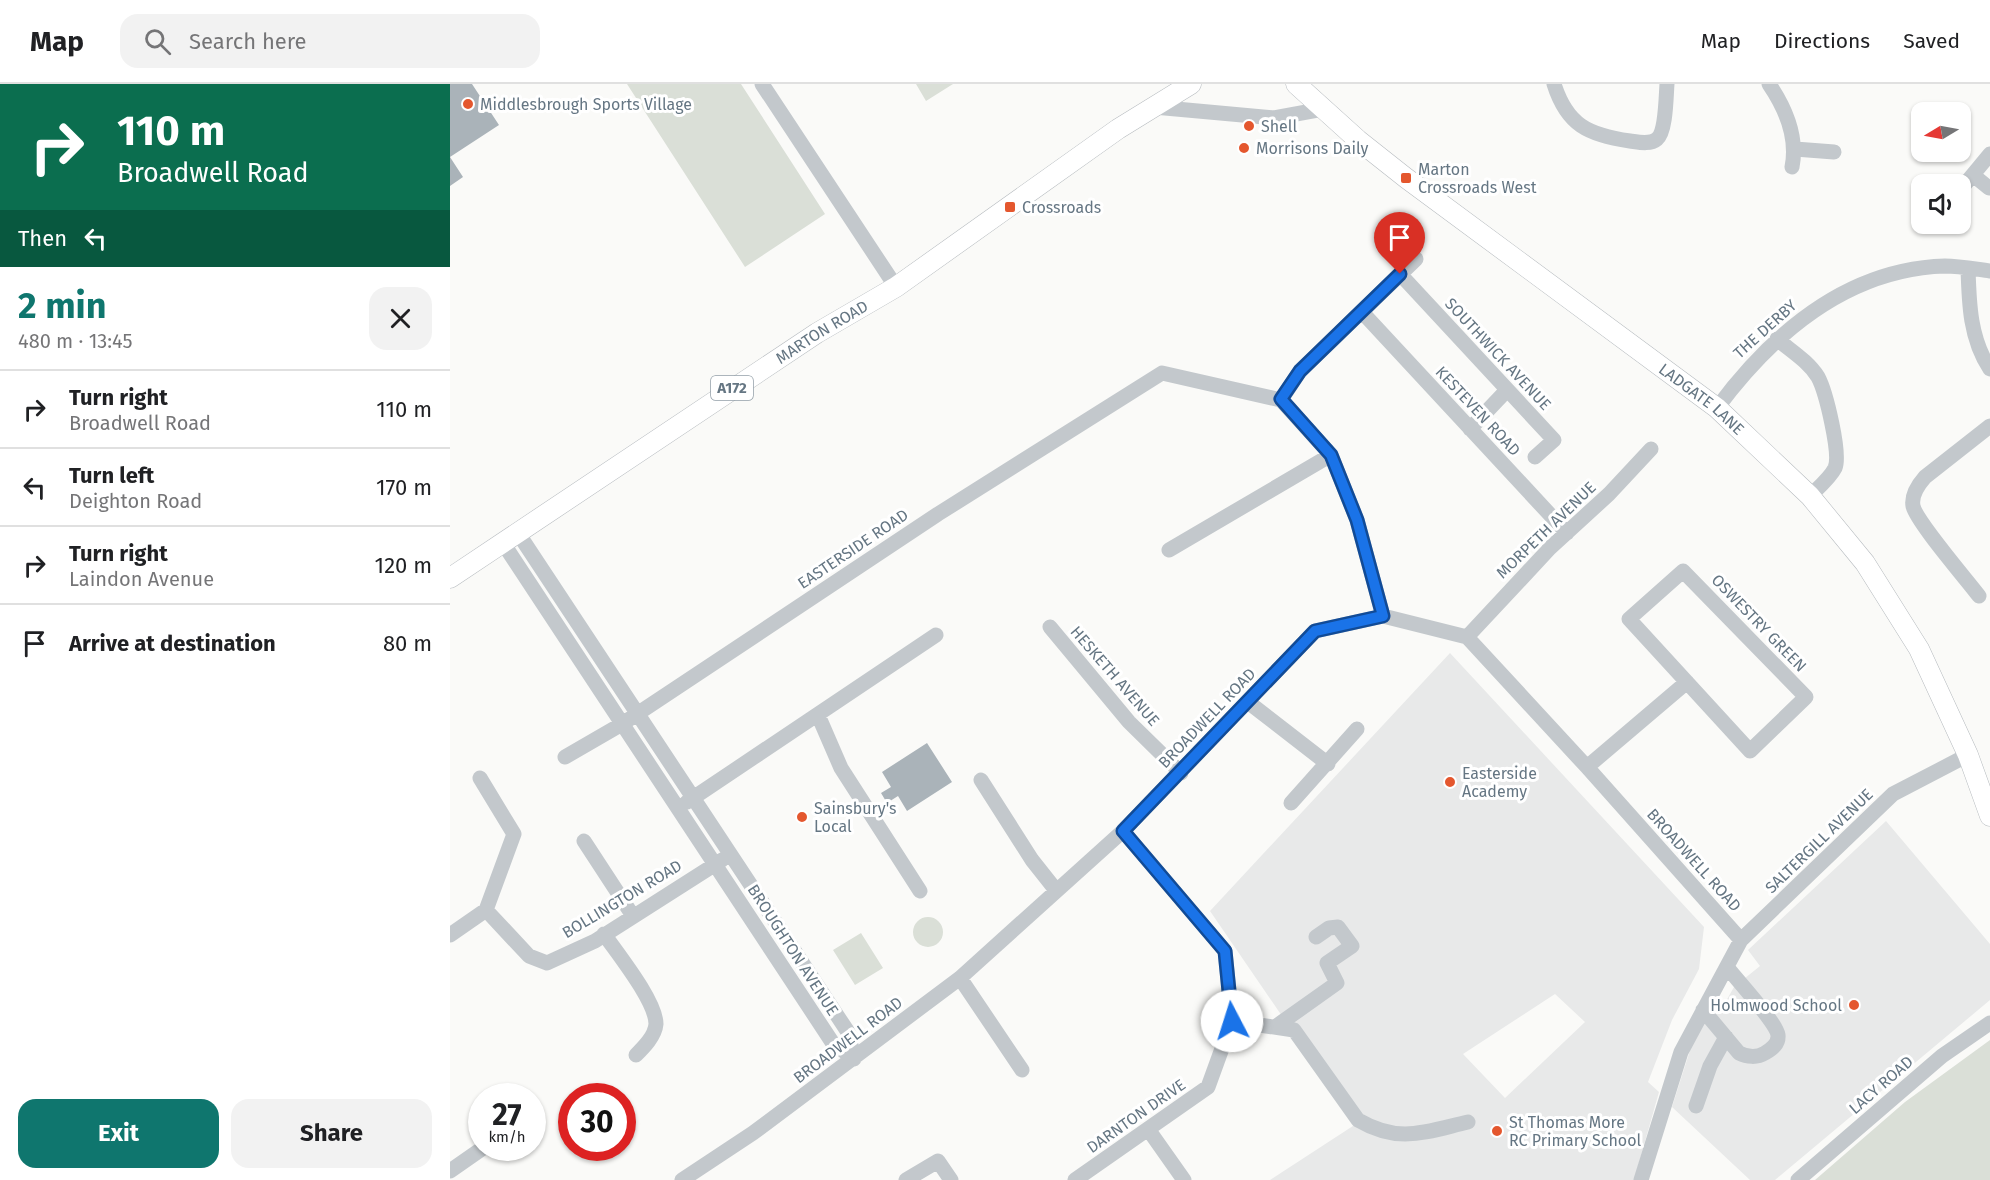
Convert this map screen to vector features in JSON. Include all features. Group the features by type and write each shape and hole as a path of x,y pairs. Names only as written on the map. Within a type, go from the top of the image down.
{"main road":[{"name":"A172","path":"1154,107 1170,84"},
{"name":"MARTON ROAD","path":"450,578 817,333 896,286 1154,107 1191,84"},
{"name":"LADGATE LANE","path":"1296,84 1406,178 1717,408 1810,496 1865,563 1919,649 1968,755 1990,816"}],"street":[{"path":"762,84 896,286"},
{"path":"1554,84 1565,112 1578,125 1594,133 1643,142 1654,140 1662,132 1666,84"},
{"path":"1769,84 1791,126 1795,149 1792,167"},
{"path":"1154,107 1274,118 1323,109"},
{"path":"1795,149 1834,152"},
{"path":"1989,188 1973,175 1990,154"},
{"path":"1383,616 1357,520 1331,455 1281,399 1300,371 1416,259"},
{"name":"THE DERBY","path":"1717,408 1743,372 1777,339 1816,308 1846,291 1893,274 1944,266 1990,271"},
{"path":"1968,268 1969,309 1974,334 1982,357 1990,369"},
{"name":"SOUTHWICK AVENUE","path":"1400,274 1554,440 1535,457"},
{"name":"KESTEVEN ROAD","path":"1362,312 1567,533"},
{"path":"1777,339 1807,363 1819,379 1834,437 1837,454 1834,470 1810,496"},
{"name":"EASTERSIDE ROAD","path":"565,757 622,724 938,514 1161,373 1281,399"},
{"path":"1470,429 1507,390"},
{"path":"1979,596 1917,515 1913,498 1917,487 1925,477 1990,426"},
{"name":"MORPETH AVENUE","path":"1467,637 1651,449"},
{"path":"1169,550 1331,455"},
{"name":"BROUGHTON AVENUE","path":"511,538 693,796 848,1032 854,1059"},
{"name":"BROUGHTON AVENUE","path":"511,538 622,724 714,865 832,1042 854,1059"},
{"name":"OSWESTRY GREEN","path":"1683,571 1806,697 1750,751 1687,682 1629,619 1683,571"},
{"name":"BROADWELL ROAD","path":"682,1180 854,1059 960,978 1031,915 1055,889 1123,831 1315,631 1383,616 1467,637 1587,766 1742,940"},
{"name":"HESKETH AVENUE","path":"1050,627 1129,722 1181,773"},
{"path":"679,809 693,796 936,635"},
{"path":"1587,766 1687,682"},
{"path":"1248,702 1328,764"},
{"path":"818,715 841,768 920,891"},
{"path":"1291,803 1357,729"},
{"name":"SALTERGILL AVENUE","path":"1641,1180 1681,1052 1742,940 1893,794 1968,755"},
{"path":"450,935 486,910 514,834 480,778"},
{"path":"981,780 1032,860 1055,889"},
{"name":"DARNTON DRIVE","path":"1075,1180 1208,1087 1232,1021 1225,951 1123,831"},
{"path":"584,842 633,916"},
{"name":"BOLLINGTON ROAD","path":"486,910 530,956 547,963 604,934 730,854"},
{"path":"1275,1027 1337,983 1327,963 1352,946 1338,927 1329,928 1316,937"},
{"path":"604,934 634,977 651,1008 656,1024 650,1040 636,1055"},
{"path":"1704,1010 1738,1053 1747,1056 1761,1056 1772,1049 1778,1041 1778,1033 1727,967"},
{"path":"960,978 1022,1070"},
{"path":"1232,1021 1294,1030 1358,1120 1373,1129 1399,1136 1468,1122"},
{"name":"LACY ROAD","path":"1798,1180 1942,1056 1990,1023"},
{"path":"1696,1106 1710,1066 1726,1037"},
{"path":"1148,1129 1184,1180"},
{"path":"450,1171 468,1158"},
{"path":"906,1180 938,1161 951,1180"}],"shaded area":[{"path":"627,84 741,84 825,214 745,267"},
{"path":"916,84 953,84 926,101"},
{"name":"Easterside Academy","path":"1450,653 1704,927 1699,969 1672,1020 1648,1082 1659,1092 1634,1180 1270,1180 1356,1124 1210,911","holes":["1555,994 1585,1022 1505,1098 1463,1054"]},
{"name":"Holmwood School","path":"1886,821 1990,944 1990,1000 1775,1180 1750,1180 1672,1107 1692,1044 1703,1021 1706,1023 1721,1010 1734,987 1760,966 1748,950"},
{"path":"928,917 938,922 943,932 938,942 928,947 918,942 913,932 918,922"},
{"path":"861,933 883,968 855,985 833,950"},
{"path":"1990,1040 1990,1180 1815,1180 1905,1102"}],"building":[{"name":"Middlesbrough Sports Village","path":"450,84 472,84 499,125 450,157"},
{"path":"450,157 463,177 450,186"},
{"path":"927,743 952,782 907,811 898,796 887,803 881,793 891,787 882,772"}],"place":[{"name":"Middlesbrough Sports Village","path":"468,104"},
{"name":"Shell","path":"1249,126"},
{"name":"Morrisons Daily","path":"1244,148"},
{"name":"Marton Crossroads West","path":"1406,178"},
{"name":"Crossroads","path":"1010,207"},
{"name":"Easterside Academy","path":"1450,782"},
{"name":"Sainsbury's Local","path":"802,817"},
{"name":"Holmwood School","path":"1854,1005"},
{"name":"St Thomas More RC Primary School","path":"1497,1131"}],"route":[{"path":"1232,1021 1225,951 1123,831 1315,631 1383,616 1357,520 1331,455 1281,399 1300,371 1400,274"}]}
